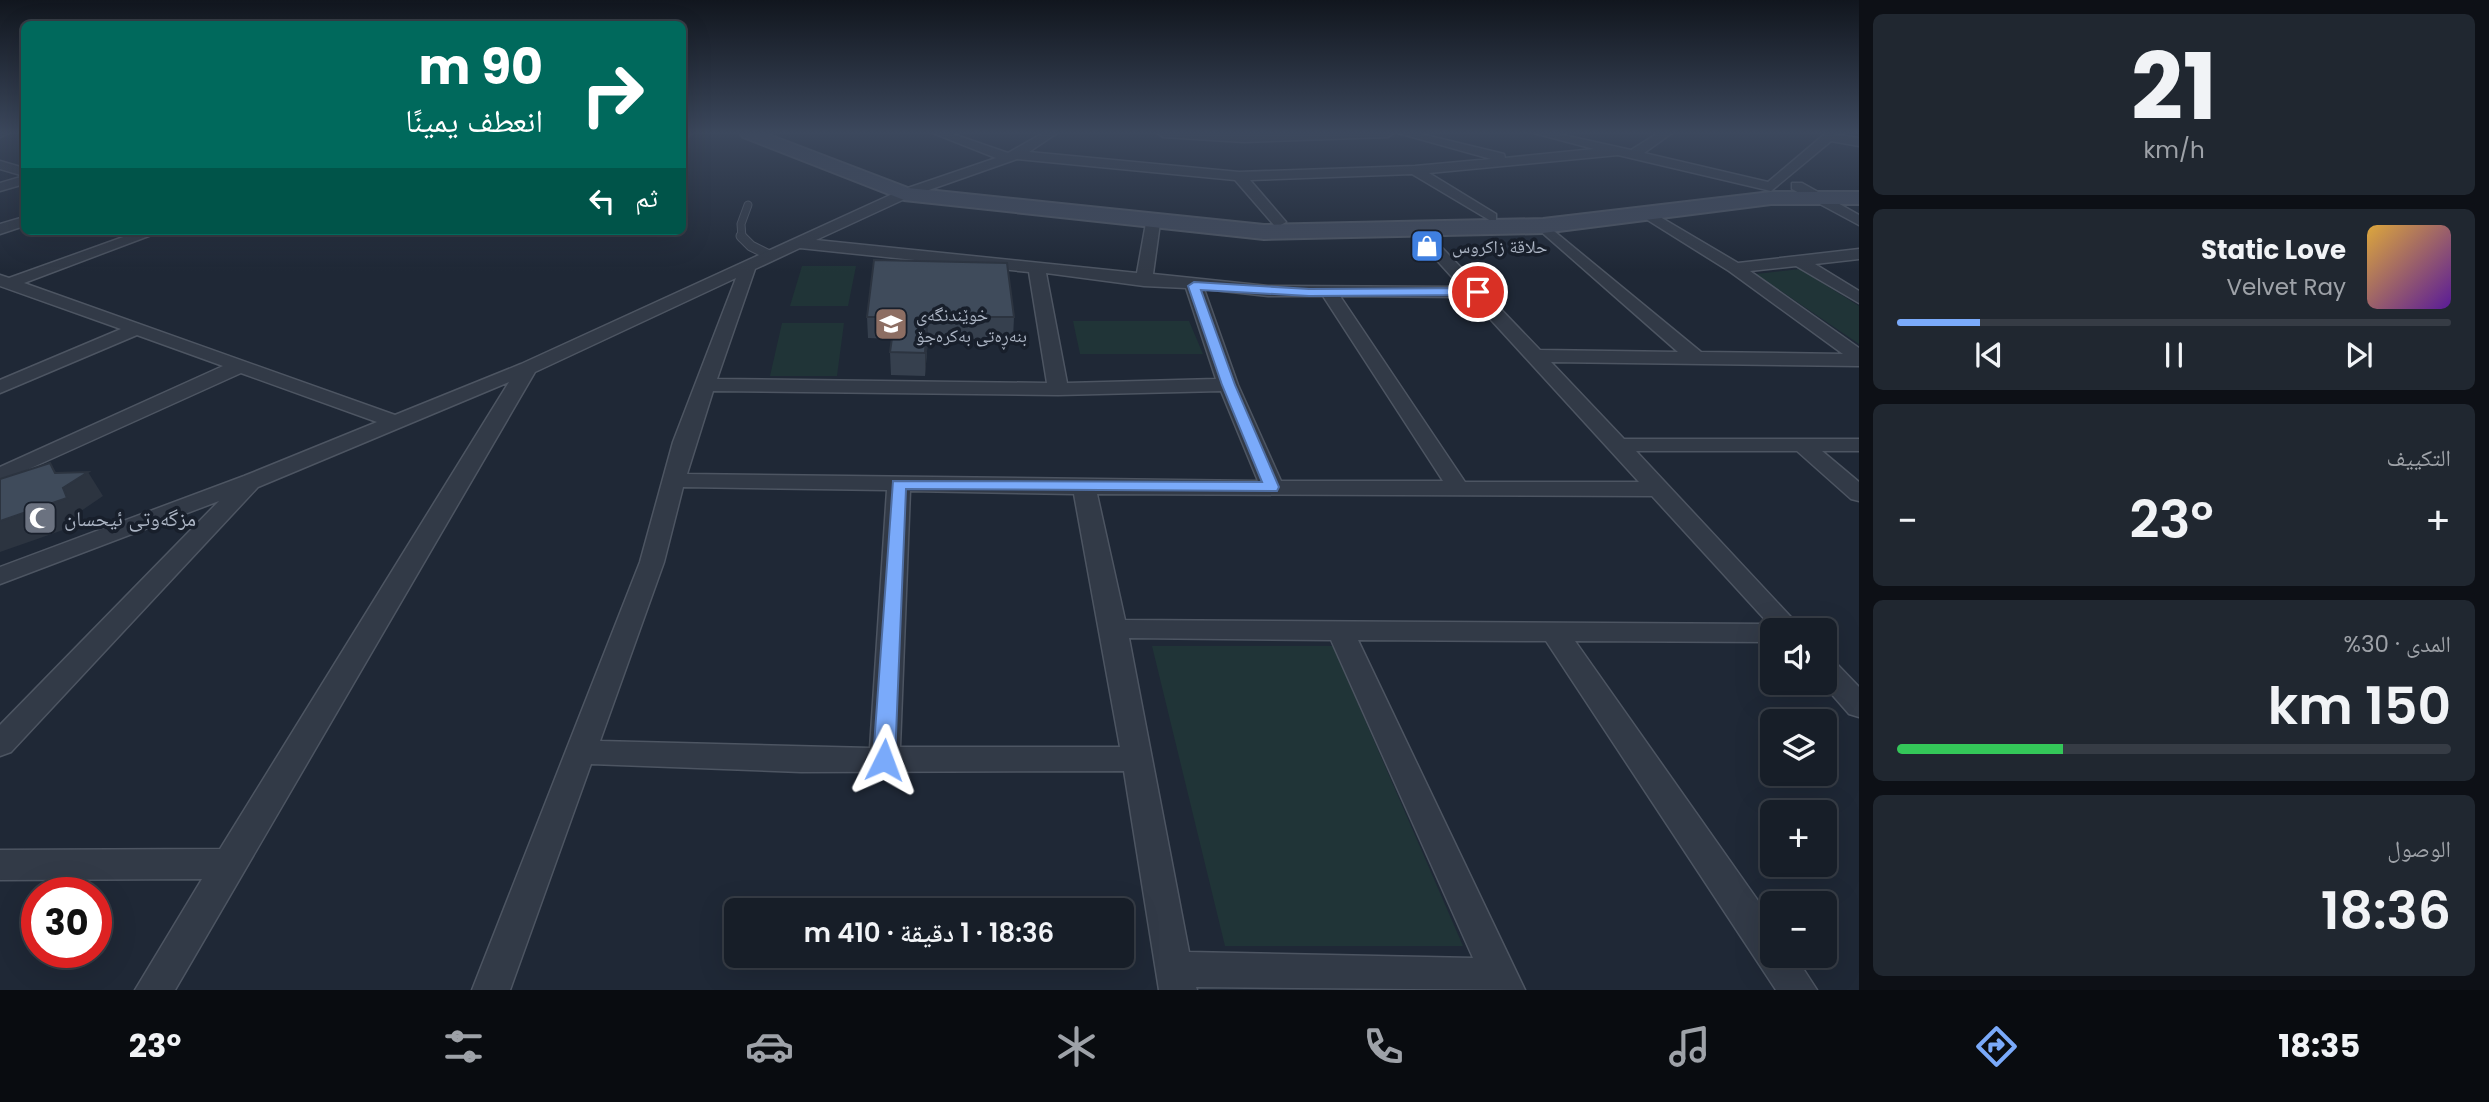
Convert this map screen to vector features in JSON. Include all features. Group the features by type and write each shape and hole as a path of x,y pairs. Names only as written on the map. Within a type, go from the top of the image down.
{"main road":[{"path":"883,179 914,190 1153,223 1283,233 1419,232 1542,226 1771,198 1806,191 1859,190"},
{"path":"891,179 914,190 1279,222 1417,221 1491,217 1771,187 1859,198"}],"street":[{"path":"0,576 252,481 393,421 528,368 796,243 914,190 946,179"},
{"path":"1242,179 1279,222"},
{"path":"1430,179 1491,217"},
{"path":"1739,179 1771,187 1780,179"},
{"path":"0,187 21,181"},
{"path":"1806,191 1859,221"},
{"path":"1644,214 1735,268 1859,358"},
{"path":"0,229 21,223"},
{"path":"1144,281 1153,223"},
{"path":"1542,226 1694,356"},
{"path":"1419,232 1478,292 1779,618"},
{"path":"4,281 142,235"},
{"path":"796,243 1194,286 1329,293 1478,292"},
{"path":"1735,268 1859,254"},
{"path":"491,990 652,562 684,442 759,260"},
{"path":"1799,261 1859,298"},
{"path":"1037,269 1058,388"},
{"path":"4,281 393,421"},
{"path":"1194,286 1228,385 1272,487"},
{"path":"1329,293 1458,488"},
{"path":"0,387 137,329"},
{"path":"1537,356 1859,358"},
{"path":"0,475 240,366"},
{"path":"154,990 528,368"},
{"path":"706,385 1058,388 1228,385"},
{"path":"1618,444 1859,445"},
{"path":"1802,445 1859,494"},
{"path":"673,480 1084,486 1659,489"},
{"path":"0,744 252,481"},
{"path":"884,760 899,484"},
{"path":"1084,486 1114,629 1176,980 1503,984 1340,631"},
{"path":"1114,629 1760,634"},
{"path":"1554,632 1760,934"},
{"path":"1837,682 1859,706"},
{"path":"580,752 884,760 1135,759"},
{"path":"0,865 229,864"},
{"path":"1783,968 1798,990"}],"lane":[{"path":"748,205 738,226 746,245 759,260"}],"green space":[{"path":"802,266 856,266 848,306 790,306"},
{"path":"1800,269 1859,306 1859,344 1756,274"},
{"path":"1073,321 1189,321 1203,354 1080,354"},
{"path":"782,323 844,323 837,376 770,376"},
{"path":"1152,646 1333,646 1463,946 1225,946"}],"building":[{"path":"874,260 1007,263 1014,317 927,317 925,353 890,352 895,317 867,317"},
{"path":"50,463 55,473 88,472 63,488 67,498 0,521 0,479"}],"place":[{"name":"حلاقة زاکروس","path":"1427,246"},
{"name":"خوێندنگەی بنەڕەتی بەکرەجۆ","path":"891,324"},
{"name":"مزگەوتی ئیحسان","path":"40,518"}],"route":[{"path":"884,760 899,484 1272,487 1228,385 1194,286 1309,293 1478,292"}]}
